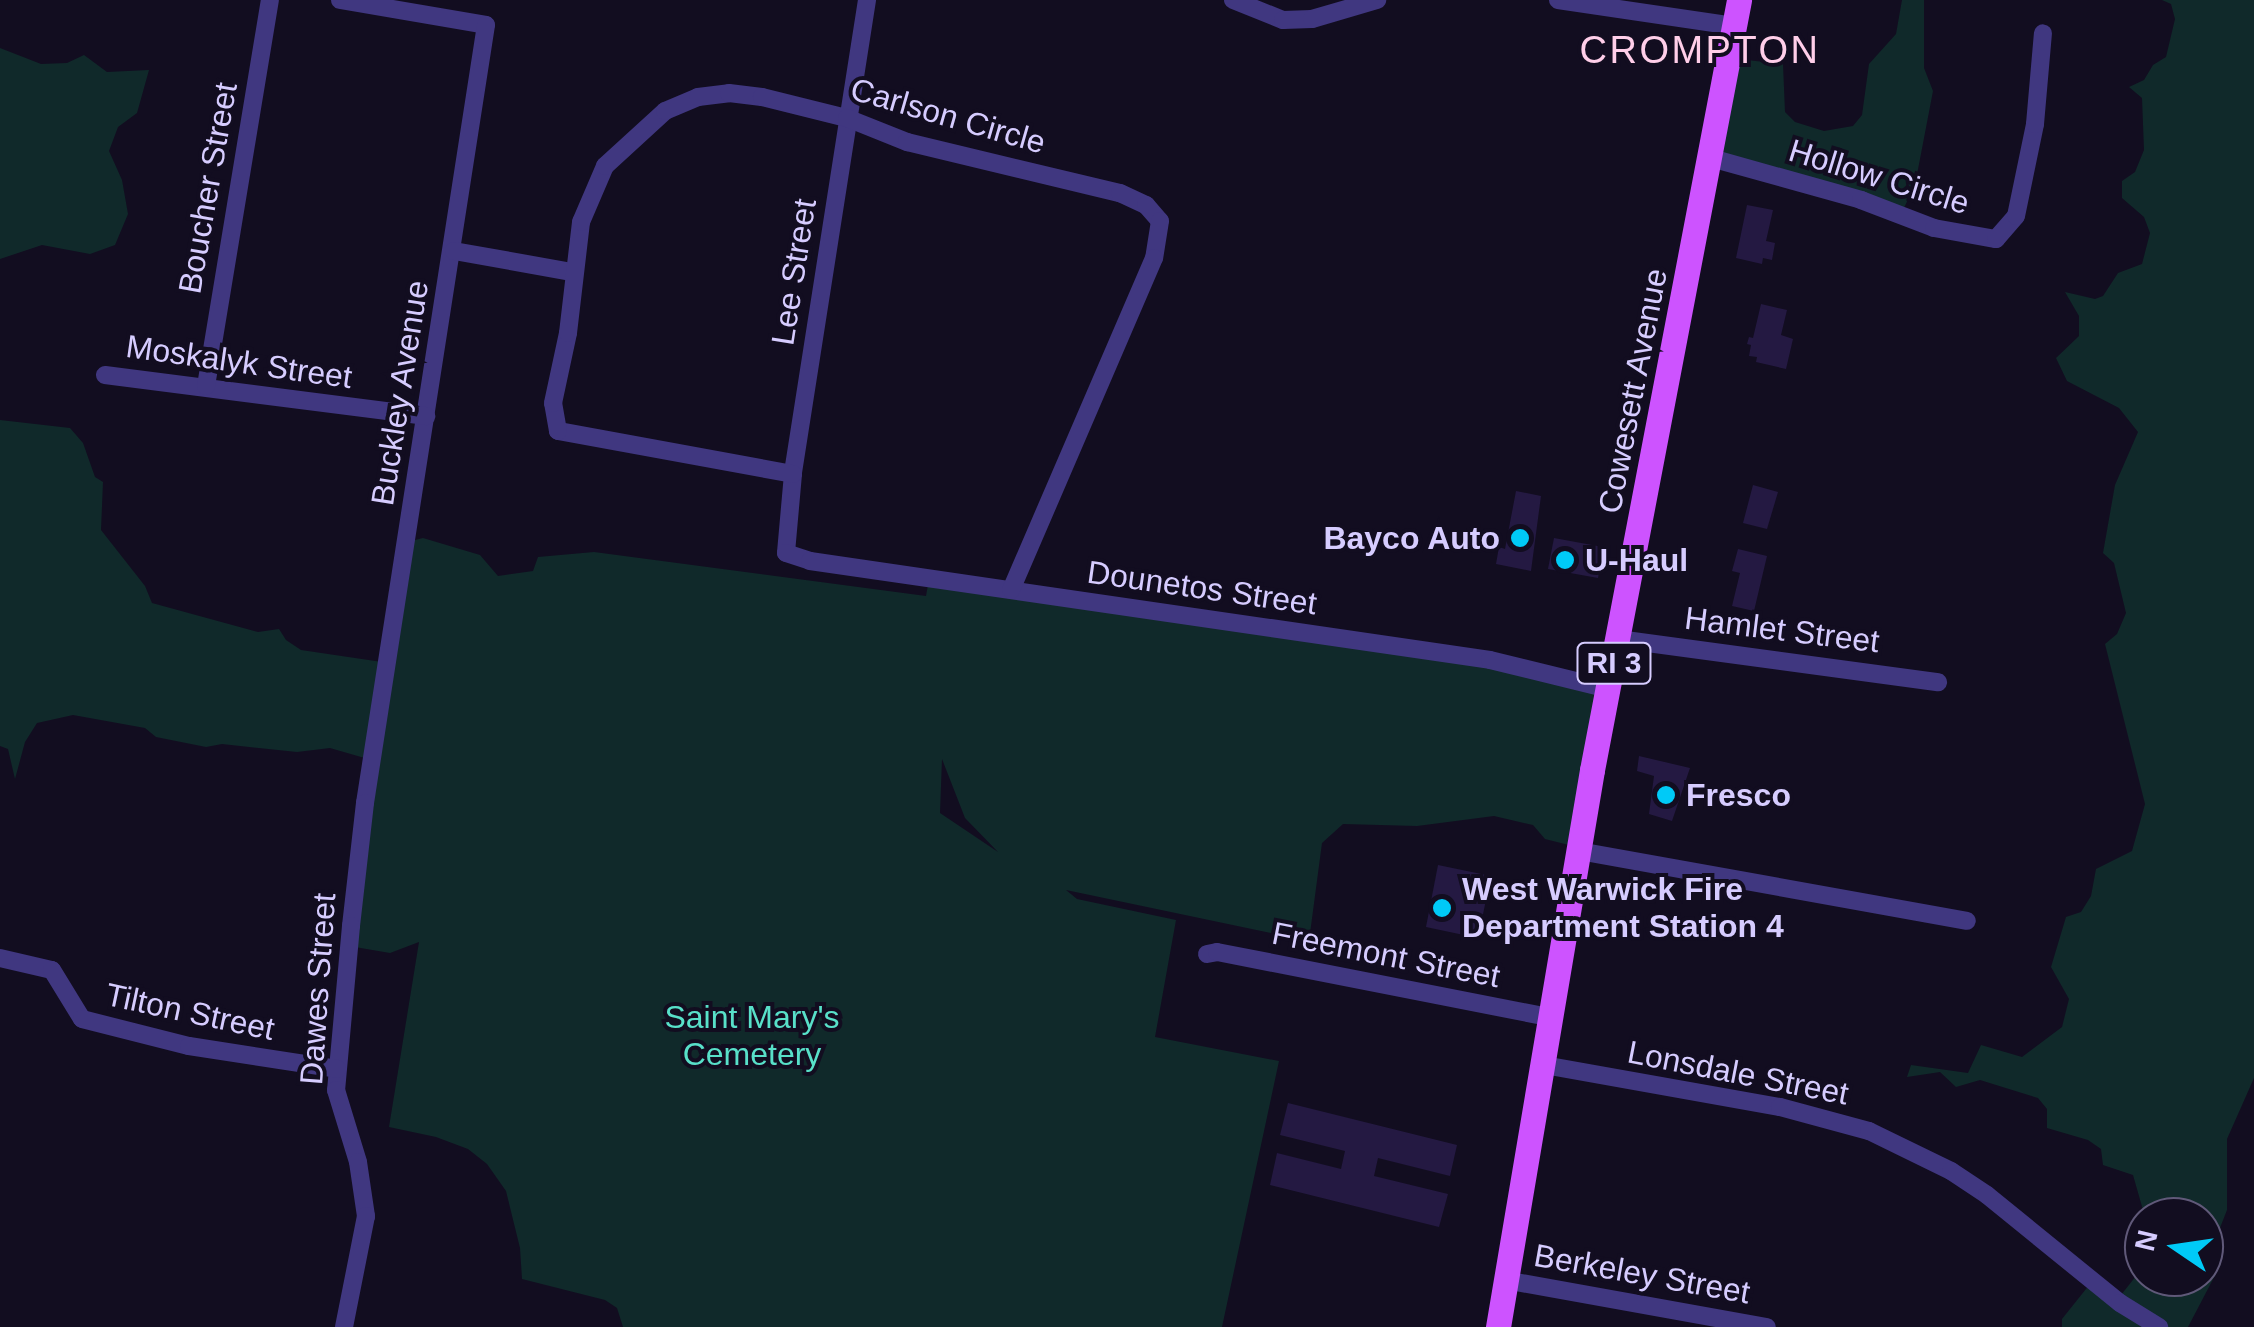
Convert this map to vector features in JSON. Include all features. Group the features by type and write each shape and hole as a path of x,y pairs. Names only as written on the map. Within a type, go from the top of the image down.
{"main road":[{"name":"Cowesett Avenue","path":"1498,1327 1608,689 1739,0"}],"street":[{"name":"Boucher Street","path":"206,386 270,0"},
{"name":"Buckley Avenue","path":"340,0 486,25 454,251 370,771"},
{"name":"Lee Street","path":"786,553 793,474 867,0"},
{"path":"1233,0 1283,20 1312,19 1377,0"},
{"path":"1558,0 1734,26"},
{"name":"Hollow Circle","path":"1711,158 1861,200 1934,228 1996,239 2016,216 2035,124 2043,33"},
{"name":"Carlson Circle","path":"793,474 558,428 554,403 568,333 572,272 581,222 606,166 665,110 698,97 728,93 847,118 908,142 1120,193 1146,205 1160,221 1154,258 1011,590"},
{"path":"454,251 572,272"},
{"name":"Moskalyk Street","path":"105,375 426,416"},
{"name":"Dounetos Street","path":"786,553 1490,660 1608,689"},
{"name":"Hamlet Street","path":"1618,639 1938,682"},
{"name":"Dawes Street","path":"344,1327 366,1216 358,1162 336,1090 370,771"},
{"path":"1579,851 1967,921"},
{"name":"Freemont Street","path":"1207,954 1552,1018"},
{"name":"Tilton Street","path":"0,958 52,970 82,1019 189,1046 337,1069"},
{"name":"Lonsdale Street","path":"1544,1065 1780,1107 1869,1131 1951,1172 1987,1195 2120,1303 2159,1327"},
{"name":"Berkeley Street","path":"1505,1280 1768,1327"}],"green space":[{"path":"1902,0 1924,0 1924,68 1933,91 1915,185 1901,214 1713,159 1729,58 1783,64 1785,112 1795,122 1824,131 1853,126 1862,115 1869,64 1896,34"},
{"path":"2162,0 2254,0 2254,1078 2227,1139 2224,1218 2224,1197 2139,1197 2133,1175 2103,1165 2101,1149 2088,1140 2047,1128 2047,1109 2038,1098 1980,1080 1956,1087 1940,1072 1907,1077 1911,1065 1968,1073 1981,1045 2022,1057 2062,1027 2069,999 2051,967 2066,917 2081,912 2091,896 2096,869 2132,851 2145,804 2105,644 2117,634 2126,613 2114,563 2103,553 2115,485 2138,432 2119,408 2067,381 2056,358 2079,336 2079,316 2065,292 2095,299 2103,296 2118,273 2142,264 2150,233 2144,217 2122,198 2122,181 2135,172 2144,150 2142,98 2129,87 2144,80 2153,65 2166,57 2175,19 2171,4"},
{"path":"0,48 41,64 67,63 84,55 107,72 149,70 137,113 118,127 109,151 122,180 128,214 115,245 90,254 42,245 0,259"},
{"name":"Saint Mary's Cemetery","path":"0,420 70,428 83,443 95,477 103,482 101,530 145,586 152,603 258,632 279,629 286,640 301,650 382,662 403,543 423,538 480,555 498,576 533,571 538,557 594,552 926,596 929,579 1482,659 1611,691 1585,849 1545,839 1533,825 1494,816 1417,826 1343,824 1322,843 1309,941 1066,890 1077,899 1176,920 1155,1037 1279,1061 1222,1327 623,1327 617,1308 605,1300 522,1279 520,1248 506,1191 487,1164 468,1149 389,1127 419,942 390,953 349,946 368,759 330,748 297,752 222,744 206,747 156,737 145,728 73,715 37,723 25,742 15,779 8,749 0,746","holes":["942,759 965,818 998,852 940,813"]},
{"path":"2090,1284 2117,1300 2124,1291 2124,1297 2204,1297 2188,1327 2062,1327 2062,1319"}],"building":[{"path":"1747,205 1773,210 1766,241 1775,243 1772,260 1763,258 1762,264 1736,258"},
{"path":"1761,304 1787,310 1781,335 1793,339 1786,369 1756,362 1757,357 1749,356 1751,345 1747,344 1749,337 1753,338"},
{"path":"1753,485 1778,492 1767,529 1743,523"},
{"path":"1516,491 1541,496 1531,571 1496,564 1499,547 1505,549"},
{"path":"1554,538 1603,547 1598,578 1548,569"},
{"path":"1738,549 1767,556 1754,611 1732,606 1740,573 1732,571"},
{"name":"Fresco","path":"1639,756 1690,768 1672,821 1649,814 1654,776 1637,771"},
{"path":"1438,865 1491,876 1478,938 1426,927"},
{"path":"1288,1103 1457,1145 1450,1176 1378,1158 1374,1176 1448,1194 1439,1227 1270,1185 1277,1153 1341,1169 1345,1151 1280,1135"}],"place":[{"name":"Bayco Auto","path":"1520,538"},
{"name":"U-Haul","path":"1565,560"},
{"name":"Fresco","path":"1666,795"},
{"name":"West Warwick Fire Department Station 4","path":"1442,908"}],"district":[{"name":"CROMPTON","path":"1700,51"}]}
